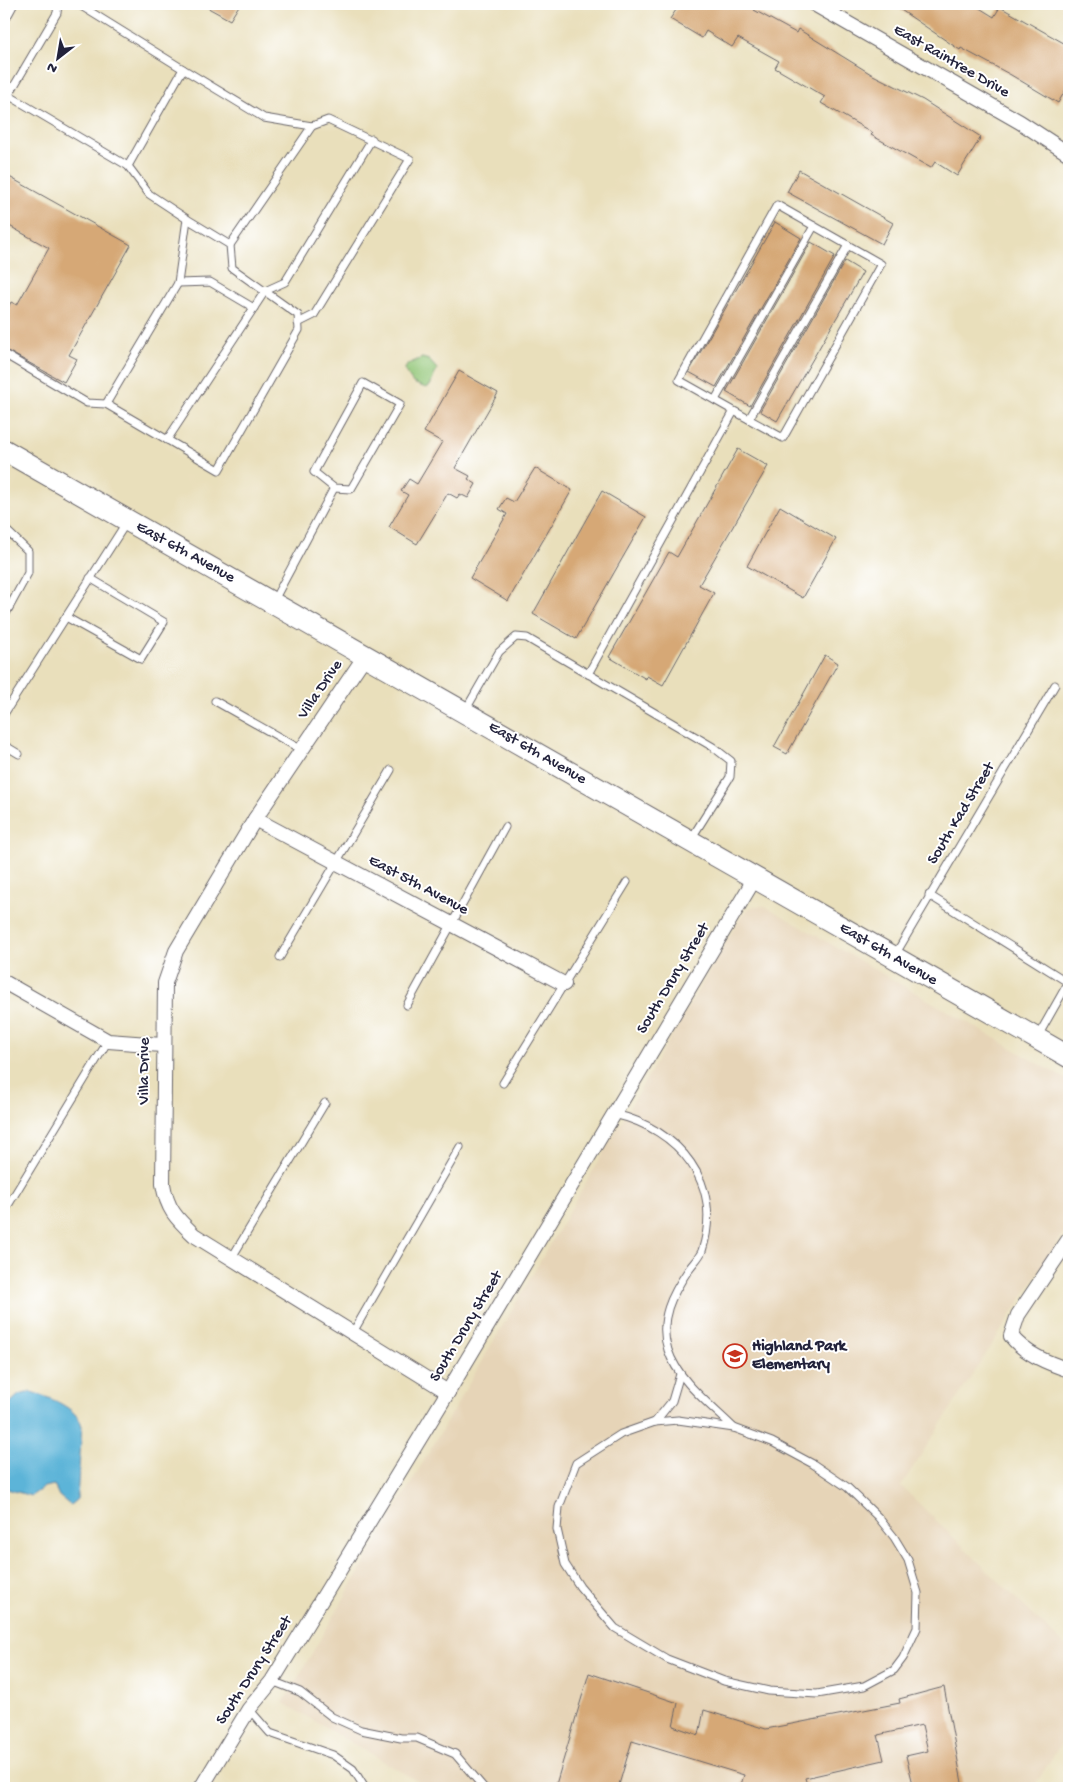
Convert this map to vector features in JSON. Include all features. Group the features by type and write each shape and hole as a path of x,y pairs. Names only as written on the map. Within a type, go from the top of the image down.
{"main road":[{"name":"East 6th Avenue","path":"4,450 1069,1058"}],"street":[{"path":"4,15 10,4"},
{"name":"East Raintree Drive","path":"814,4 1067,147"},
{"name":"Villa Drive","path":"365,656 256,819 176,951 165,983 162,1045 163,1184 165,1200 174,1216 194,1235 448,1392"},
{"name":"East 5th Avenue","path":"256,819 564,984"},
{"name":"South Drury Street","path":"201,1788 249,1709 272,1680 448,1392 755,878"},
{"path":"4,982 108,1041 162,1045"},
{"path":"1069,1238 1018,1315 1011,1336 1017,1344 1044,1362 1069,1370"}],"lane":[{"path":"4,103 56,13 58,4"},
{"path":"78,4 264,118 312,126 328,120 372,139 410,159 314,314 298,323"},
{"path":"128,166 183,68"},
{"path":"8,96 128,166 149,194 230,245"},
{"path":"4,354 87,403 106,404 218,470 299,330 298,315 232,268 230,245 312,126"},
{"path":"168,440 265,291 285,282 372,139"},
{"path":"777,205 848,246 881,264 783,438 679,380 777,205"},
{"path":"106,404 178,283 187,218"},
{"path":"715,400 814,226"},
{"path":"749,419 848,246"},
{"path":"178,283 210,282 254,308"},
{"path":"363,383 400,404 352,489 334,488 314,472 363,383"},
{"path":"588,674 734,410"},
{"path":"272,603 334,488"},
{"path":"4,714 128,521"},
{"path":"4,528 28,551 28,573 4,617"},
{"path":"66,617 141,659 164,622 90,578"},
{"path":"464,712 499,652 516,638 527,638 713,746 731,761 730,777 690,842"},
{"name":"South Kad Street","path":"894,958 929,895 1055,685"},
{"path":"216,701 302,750"},
{"path":"4,745 19,754"},
{"path":"280,957 391,770"},
{"path":"406,1005 505,827"},
{"path":"503,1083 627,882"},
{"path":"929,895 1069,983 1036,1039"},
{"path":"4,1212 108,1041"},
{"path":"231,1259 325,1103"},
{"path":"614,1114 638,1119 663,1135 688,1157 702,1182 709,1212 707,1233 701,1253 668,1304 664,1325 668,1350 680,1374 734,1428"},
{"path":"352,1334 460,1147"},
{"path":"655,1422 672,1400 680,1374"},
{"path":"678,1420 734,1428 772,1442 814,1464 847,1487 878,1517 894,1537 908,1560 918,1593 917,1628 903,1658 894,1670 864,1686 847,1690 817,1694 769,1691 724,1681 667,1658 615,1628 580,1587 565,1564 558,1530 559,1507 576,1463 621,1434 655,1422 678,1420"},
{"path":"272,1680 300,1692 332,1717 361,1730 401,1738 417,1738 455,1754 484,1788"},
{"path":"249,1709 270,1733 333,1755 353,1769 365,1788"}],"shaded area":[{"name":"Highland Park Elementary","path":"754,906 765,906 1069,1081 1069,1225 901,1486 1069,1650 1069,1731 1033,1788 429,1788 283,1703 737,923 747,910"}],"green space":[{"path":"422,358 429,360 437,369 430,386 426,388 413,383 404,370 408,364"}],"water":[{"path":"31,1392 68,1408 79,1419 82,1426 77,1499 70,1505 59,1496 54,1485 44,1487 31,1496 4,1488 4,1408 19,1395"}],"building":[{"path":"201,4 240,4 230,20"},
{"path":"680,4 748,4 756,8 754,10 796,33 798,29 871,74 923,100 981,137 957,176 935,162 931,168 871,135 873,133 821,103 825,97 775,68 779,61 738,38 732,47 706,31 702,38 670,19"},
{"path":"892,4 973,4 994,17 1000,7 1069,46 1069,84 1058,103 1011,75 961,48 960,50"},
{"path":"799,170 893,223 882,244 787,192"},
{"path":"4,174 131,245 69,355 77,359 64,382 4,349 4,316 11,302 17,305 49,248 4,223"},
{"path":"775,222 801,238 716,387 689,372"},
{"path":"811,242 835,256 750,406 726,392"},
{"path":"845,261 863,272 777,421 760,411"},
{"path":"459,371 498,393 455,468 470,476 468,479 476,484 468,498 460,494 457,498 448,493 417,544 389,527 408,495 401,491 409,479 417,484 442,442 424,432"},
{"path":"738,449 768,466 699,585 714,593 663,685 647,676 646,679 609,657 669,552 677,557"},
{"path":"535,468 572,490 508,601 470,578 507,514 499,509 506,498 514,502"},
{"path":"602,491 646,517 576,639 533,614"},
{"path":"780,506 836,539 803,598 747,566"},
{"path":"825,655 838,663 787,754 774,747"},
{"path":"589,1673 678,1703 673,1726 699,1735 704,1710 766,1729 900,1703 899,1699 944,1687 963,1788 914,1788 906,1756 928,1751 922,1725 878,1735 884,1760 805,1778 808,1788 740,1788 744,1775 632,1741 618,1788 555,1788"}],"place":[{"name":"Highland Park Elementary","path":"735,1356"}]}
